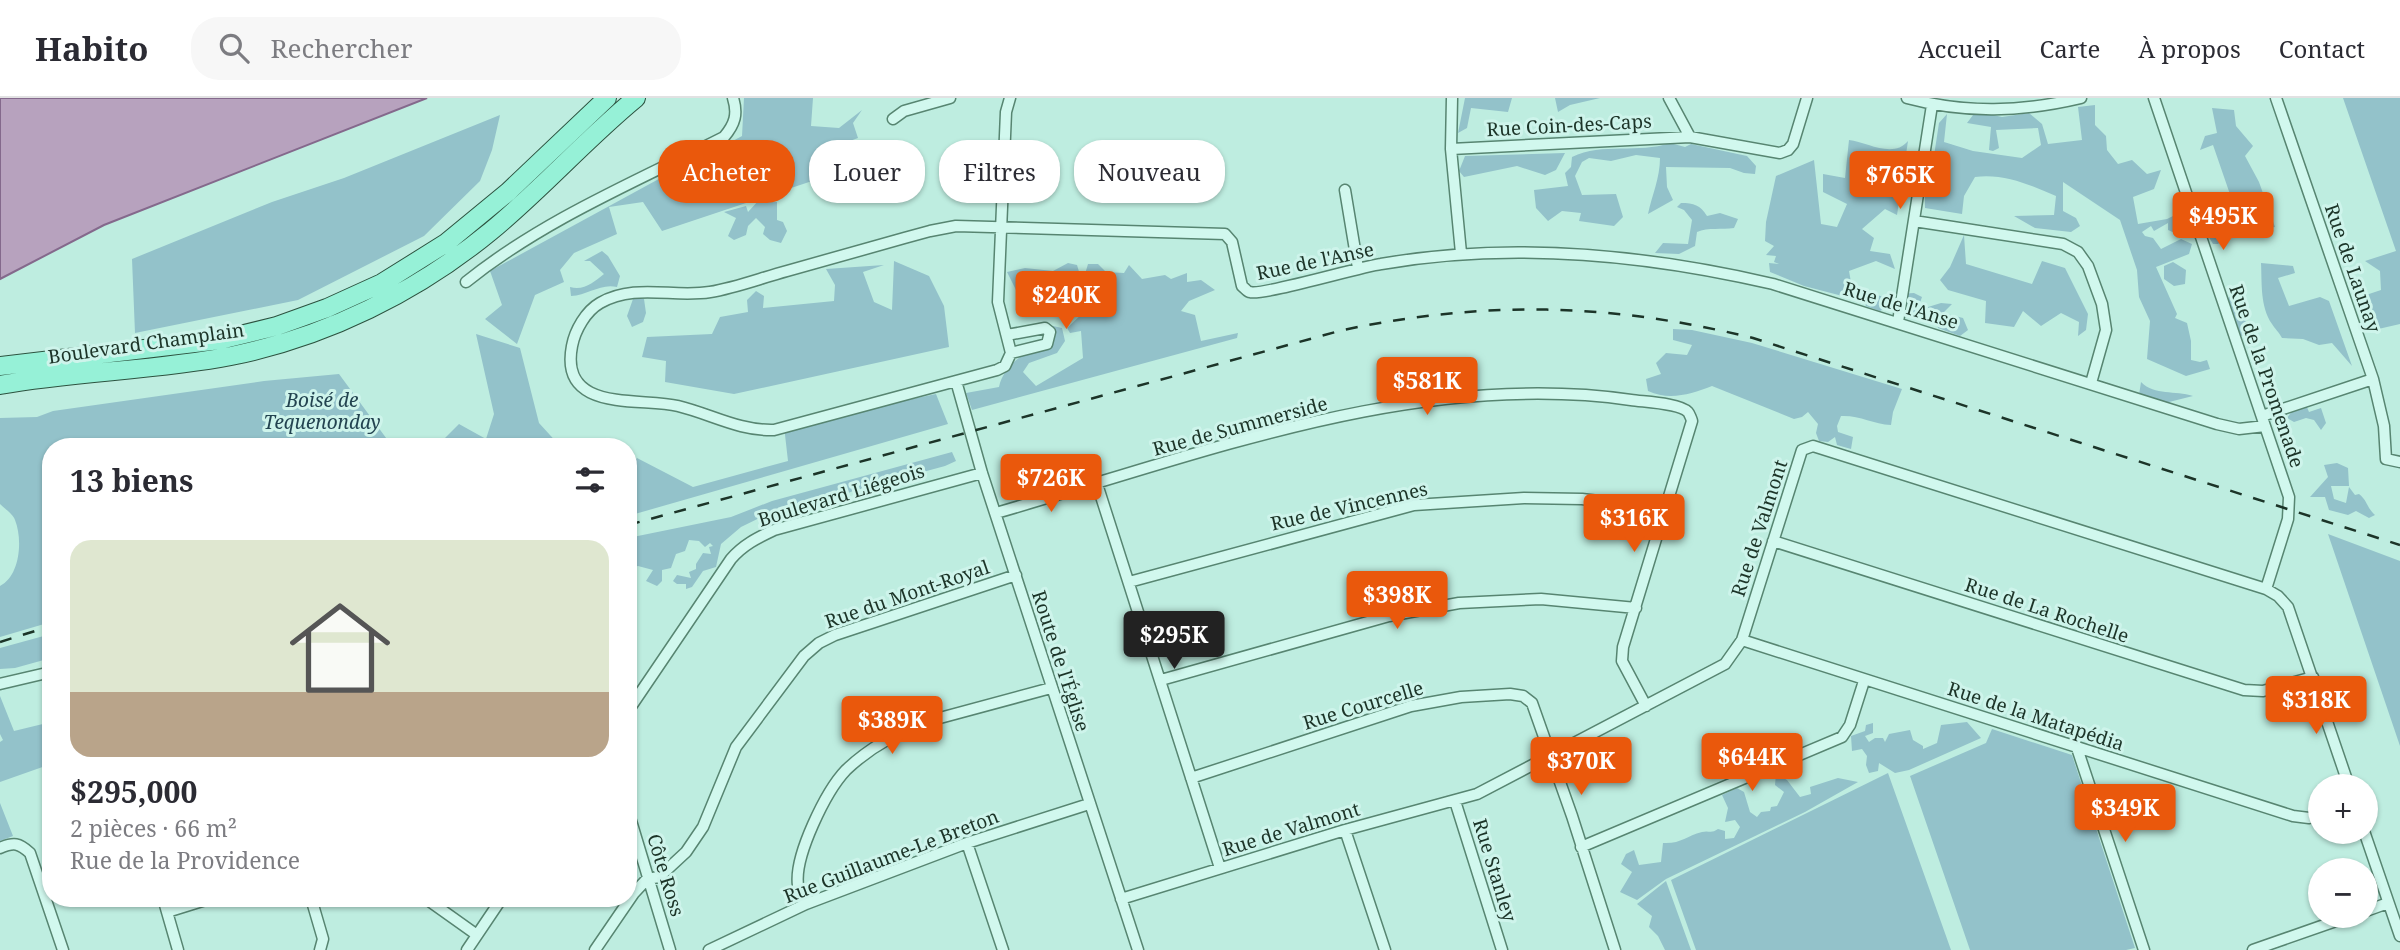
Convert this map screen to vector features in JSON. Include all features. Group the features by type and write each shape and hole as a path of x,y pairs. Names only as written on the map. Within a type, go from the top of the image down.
{"main road":[{"name":"Boulevard Champlain","path":"0,366 220,340 277,326 327,309 382,283 446,243 498,201 607,98"},
{"name":"Boulevard Champlain","path":"0,385 230,356 286,342 338,323 395,296 429,276 491,231 598,130 636,98"}],"street":[{"path":"467,282 505,252 530,237 724,136 733,127 736,117 733,98"},
{"path":"892,119 904,111 950,98"},
{"path":"1007,335 1045,328 1050,332 1047,344 1011,353 998,302 1005,144 1010,98"},
{"path":"1452,98 1451,149 1461,253"},
{"path":"1669,98 1690,137 1780,153 1788,150 1797,133 1807,98"},
{"path":"1907,98 1932,105 2003,111 2040,107 2081,98"},
{"name":"Rue de la Promenade","path":"2154,98 2289,497 2288,519 2266,589"},
{"name":"Rue de Launay","path":"2276,98 2373,379 2384,426 2386,459 2400,462"},
{"path":"1898,322 1932,105"},
{"name":"Rue Coin-des-Caps","path":"1451,149 1690,137"},
{"path":"1345,190 1358,268"},
{"path":"1914,221 2063,244 2078,252 2088,266 2102,304 2106,330 2091,383"},
{"name":"Rue de l'Anse","path":"1011,353 1005,366 956,381 774,430 755,431 673,405 605,398 587,390 574,378 569,358 573,338 582,321 597,304 617,295 708,292 956,226 1225,234 1232,242 1242,286 1250,293 1268,291 1358,268 1461,253 1576,253 1665,262 1773,284 2217,424 2239,429 2264,421"},
{"path":"2264,421 2373,379"},
{"name":"Route de l'Église","path":"956,381 982,473 1138,950"},
{"name":"Rue de Summerside","path":"996,513 1284,430 1353,414 1430,401 1487,395 1552,394 1624,399 1679,407 1688,412 1692,421 1623,647 1622,661 1646,706"},
{"name":"Rue de Valmont","path":"1121,899 1345,830 1477,794 1725,664 1742,640 1802,450 1813,446 2266,589 2278,596 2288,607 2345,774"},
{"name":"Boulevard Liégeois","path":"637,698 731,559 748,544 774,530 982,473"},
{"path":"1097,484 1220,869"},
{"name":"Rue de Vincennes","path":"1129,582 1414,505 1524,498 1582,499 1665,509"},
{"name":"Rue de La Rochelle","path":"1773,541 2244,690 2263,691 2313,677"},
{"name":"Rue du Mont-Royal","path":"637,890 648,879 659,877 686,852 704,827 736,747 804,656 819,643 835,635 1016,575"},
{"path":"1161,680 1389,616 1459,603 1541,599 1636,608"},
{"name":"Rue de la Matapédia","path":"1742,640 2293,816 2308,818"},
{"path":"0,684 42,674"},
{"path":"1581,846 1831,744 1842,737 1850,725 1864,681"},
{"path":"806,904 797,886 799,864 819,813 831,791 851,766 866,753 905,730 925,722 1051,688"},
{"name":"Rue Courcelle","path":"1191,778 1411,706 1461,697 1510,694 1523,696 1532,703 1615,950"},
{"path":"2077,748 2144,950"},
{"name":"Rue Stanley","path":"1455,801 1502,950"},
{"name":"Rue Guillaume-Le Breton","path":"709,950 806,904 967,843 1089,804"},
{"path":"1345,830 1385,950"},
{"name":"Côte Ross","path":"637,842 670,950"},
{"path":"0,848 11,843 30,853 42,888"},
{"path":"967,843 1003,950"},
{"path":"2368,844 2400,936"},
{"path":"2378,907 2388,903"},
{"path":"48,907 63,950"},
{"path":"166,907 178,950"},
{"path":"167,912 183,907"},
{"path":"314,907 323,939 320,950"},
{"path":"438,907 477,935"},
{"path":"467,950 496,907"},
{"name":"Rue du Mont-Royal","path":"595,950 624,907"},
{"path":"2253,950 2316,928"}],"green space":[{"path":"744,98 813,98 811,126 839,128 862,110 853,123 858,138 809,140 809,182 795,187 795,140 735,140 742,136"},
{"path":"1465,98 1512,98 1508,112 1471,108 1467,128 1458,133"},
{"path":"1555,98 1600,98 1570,105 1558,112"},
{"path":"2343,98 2400,98 2400,324 2374,330 2363,296 2381,290 2380,271 2365,261 2396,251"},
{"path":"2095,105 2095,125 2106,136 2107,150 2118,164 2132,160 2147,174 2161,170 2154,189 2133,197 2138,224 2173,216 2182,226 2177,234 2168,230 2168,223 2154,231 2151,226 2142,232 2153,238 2161,249 2181,239 2192,244 2189,254 2156,267 2177,314 2175,318 2187,323 2191,360 2207,360 2210,369 2186,376 2147,359 2150,321 2139,297 2137,270 2120,220 2063,182 2063,211 2076,218 2080,226 2071,232 2035,228 2014,216 2054,215 2056,196 2006,178 1975,177 1964,196 1962,214 1925,208 1939,123 1947,114 1944,142 1973,151 2022,158 2041,145 2038,128 1996,130 1999,148 1989,150 1991,127 1967,123 1976,111 2002,117 2029,113 2042,124 2048,144 2082,140 2078,107"},
{"path":"2212,108 2234,110 2236,126 2253,146 2245,156 2259,182 2275,227 2243,232 2213,145 2200,150 2205,136 2217,133"},
{"path":"500,115 492,150 480,181 424,236 298,300 135,333 132,259"},
{"path":"1849,140 1887,149 1895,149 1908,141 1897,215 1885,209 1862,229 1874,238 1870,251 1890,254 1895,269 1876,261 1849,271 1854,299 1804,286 1770,272 1769,263 1779,264 1774,262 1776,256 1766,255 1774,246 1765,241 1766,222 1776,176 1814,160 1821,224 1837,227 1847,204 1823,192 1823,174 1845,178"},
{"path":"1670,143 1685,147 1691,144 1747,156 1756,166 1755,174 1730,168 1666,167 1667,187 1673,200 1648,214 1660,158 1636,155 1611,161 1589,158 1582,162 1575,176 1582,195 1616,194 1623,217 1614,226 1579,221 1581,213 1562,211 1548,221 1536,208 1534,190 1568,186 1565,173 1571,167 1572,157 1596,150 1646,148"},
{"path":"1565,153 1556,170 1545,175 1517,166 1464,177 1459,171 1465,156"},
{"path":"658,179 658,203 746,203 662,231 643,202 609,207 617,234 574,253 560,270 564,282 535,295 517,344 485,319 502,305 490,271"},
{"path":"2199,202 2207,203 2210,215 2215,213 2214,224 2223,239 2218,244 2213,244 2207,234 2194,233 2194,207"},
{"path":"756,203 777,203 777,220 783,222 787,231 781,243 770,240 763,234 765,227 756,218 748,226 746,235 734,240 728,236 736,218 724,212 746,206 748,212"},
{"path":"1681,203 1696,205 1707,216 1720,213 1738,219 1734,228 1697,232 1695,246 1679,254 1655,253 1663,243 1688,244 1692,220 1684,210 1677,207"},
{"path":"1964,235 1966,264 2032,284 2042,261 2065,268 2088,314 2086,330 2078,336 2079,322 2061,313 2041,326 2023,311 2014,327 1985,323 1986,301 1948,290 1940,280 1950,267"},
{"path":"602,251 620,276 617,287 605,287 571,296 570,287 584,287 604,274 590,261 584,261"},
{"path":"894,261 929,276 944,306 949,347 734,394 665,382 666,361 642,357 647,337 712,334 720,317 748,312 747,300 756,291 764,296 763,308 834,301 835,285 826,269 884,265 863,272 874,302 892,310"},
{"path":"2173,262 2186,270 2185,284 2174,286 2164,279 2164,266"},
{"path":"1068,263 1077,265 1080,275 1085,274 1088,264 1098,264 1106,272 1124,273 1129,265 1142,279 1165,275 1171,279 1187,273 1187,282 1201,280 1215,290 1189,301 1181,311 1195,315 1201,341 1238,333 1237,338 972,410 966,393 999,387 1013,363 1054,336 1053,326 1062,328 1065,341 1057,353 1029,363 1023,372 1036,386 1083,358 1081,331 1070,333 1067,328 1083,313 1076,301 1063,290 1049,300 1054,281 1030,295 1016,290 1007,272 1025,268 1053,271"},
{"path":"2261,263 2293,266 2295,273 2278,278 2289,306 2320,297 2329,301 2352,366 2332,343 2319,345 2303,339 2282,338 2265,310"},
{"path":"1914,293 1922,297 1917,311 1904,317 1895,308 1898,294"},
{"path":"2235,293 2239,299 2237,304 2246,308 2244,318 2250,330 2248,335 2240,336 2237,324 2229,317 2232,310 2228,298"},
{"path":"1873,294 1884,297 1889,306 1880,311 1866,306 1863,298"},
{"path":"633,299 644,299 646,313 643,322 632,327 627,316"},
{"path":"1941,303 1952,304 1943,313 1963,318 1968,330 1960,336 1938,328 1936,320 1926,315 1928,307"},
{"path":"1673,329 1692,330 1752,343 1902,389 1891,425 1841,416 1838,432 1853,437 1851,449 1837,445 1835,437 1828,442 1819,441 1816,433 1818,424 1808,412 1794,419 1712,386 1672,396 1648,391 1646,379 1661,374 1656,363 1666,353 1687,355 1692,345 1673,340"},
{"path":"476,334 520,348 539,423 553,438 486,438 494,414"},
{"name":"Boisé de Tequenonday","path":"339,374 386,438 42,438 42,625 0,637 0,586 7,581 16,566 19,537 15,520 0,504 0,418 37,417 53,411 264,381"},
{"path":"2141,382 2159,391 2193,396 2165,403 2139,395"},
{"path":"936,394 948,424 637,513 637,458 693,487 788,461 784,426"},
{"path":"2306,405 2309,412 2321,408 2326,423 2321,430 2314,420 2306,418 2294,422 2287,418 2293,410"},
{"path":"459,424 484,438 445,438"},
{"path":"952,452 956,461 853,491 813,508 776,510 741,527 721,544 716,567 703,571 692,587 686,589 686,584 673,581 677,575 691,578 689,572 696,569 703,553 711,554 709,547 713,546 710,543 705,547 699,541 689,540 685,551 676,554 671,568 662,570 662,581 657,586 646,581 653,570 637,566 637,536 731,517 772,501"},
{"path":"2337,463 2348,468 2349,486 2331,486 2334,499 2346,503 2349,487 2355,495 2362,496 2375,515 2369,518 2356,511 2348,515 2329,510 2325,497 2310,497 2328,477 2324,465"},
{"path":"2328,534 2400,561 2400,746"},
{"path":"42,636 42,660 0,669 0,648"},
{"path":"0,696 14,731 42,724 42,767 0,782 0,742 3,740 0,734"},
{"path":"1967,722 1981,738 1909,770 1895,773 1879,763 1878,771 1869,773 1867,756 1862,749 1852,751 1851,736 1865,731 1866,725 1873,723 1873,733 1865,736 1869,742 1875,738 1883,738 1885,742 1889,734 1910,730 1913,740 1923,746 1923,749 1937,743 1941,725"},
{"path":"1992,729 2072,755 2135,948 1970,950 1910,776 1986,743"},
{"path":"1888,773 1951,950 1696,950 1671,880"},
{"path":"1776,774 1787,780 1800,797 1811,794 1810,787 1838,778 1858,782 1805,812 1666,879 1637,900 1620,892 1632,872 1621,864 1626,854 1634,850 1639,865 1661,862 1663,843 1718,829 1725,831 1725,839 1734,838 1740,827 1735,820 1725,822 1728,808 1722,795 1737,788 1744,792 1750,812 1757,817 1761,812 1770,811 1771,807 1777,806 1784,792 1775,785"},
{"path":"0,803 13,836 0,841"},
{"path":"1666,881 1691,950 1665,950 1658,936 1649,927 1652,916 1637,904"}],"shaded area":[{"path":"0,98 427,98 104,225 0,279"}],"railway":[{"path":"637,523 1343,330 1448,314 1548,310 1649,318 1753,338 2400,545"},
{"path":"0,642 42,629"}]}
